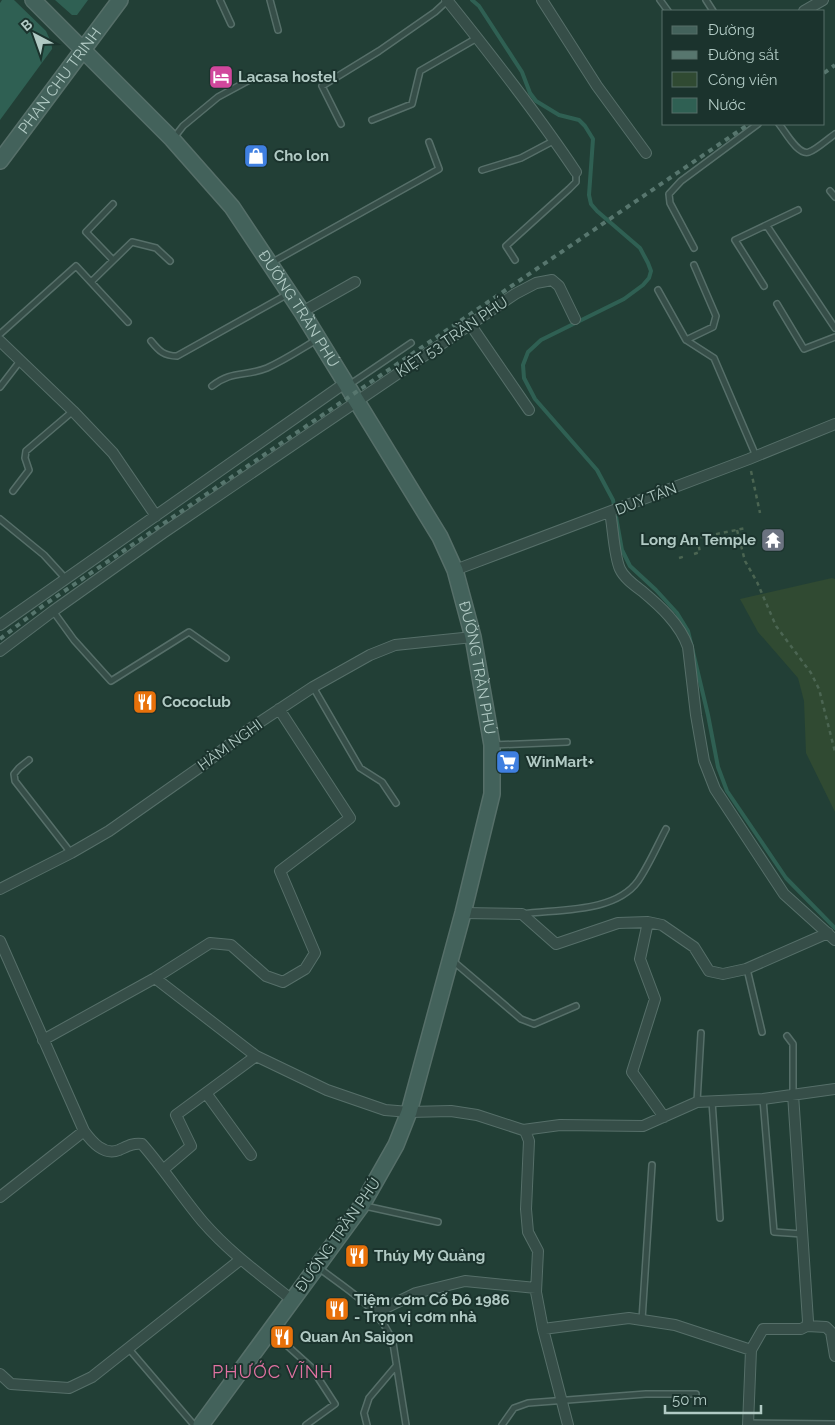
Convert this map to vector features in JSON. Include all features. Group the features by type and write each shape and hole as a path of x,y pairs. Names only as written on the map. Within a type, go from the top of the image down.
{"street":[{"name":"ĐƯỜNG TRẦN PHÚ","path":"33,0 172,139 232,207 302,312 440,537 455,570 472,637 492,745 492,794 463,913 409,1112 396,1145 362,1205 201,1425"},
{"name":"PHAN CHU TRINH","path":"0,160 120,0"},
{"path":"447,0 555,140 576,172"},
{"path":"542,0 597,86 646,153"},
{"path":"806,10 823,0"},
{"name":"KIỆT 53 TRẦN PHÚ","path":"0,652 53,611 163,533 522,290 536,283 552,280 559,286 575,319"},
{"path":"302,312 355,282"},
{"path":"470,324 529,410"},
{"path":"0,341 113,452 156,516"},
{"path":"0,625 65,578 346,385"},
{"name":"DUY TÂN","path":"455,570 752,458 835,424"},
{"path":"463,913 522,914 556,944 618,923 648,922 662,925 694,947 709,971 723,974 746,969 832,937 800,910 781,890 714,789 704,762 686,640 682,631 659,605 619,569 614,511"},
{"name":"HÀM NGHI","path":"0,889 72,853 109,831 152,802 248,730 313,687 370,654 395,645 472,637"},
{"path":"44,1040 155,978 210,943 231,945 266,976 283,982 305,969 314,953 280,872 350,818 280,709"},
{"path":"648,922 640,959 655,999 632,1072 664,1117"},
{"path":"0,941 84,1131 93,1143 107,1152 118,1151 132,1143 142,1144 164,1169 204,1223 240,1260 292,1300"},
{"path":"155,978 256,1056 327,1090 385,1110 451,1112 477,1115 526,1133 530,1141 526,1209 528,1232 538,1251 536,1288 543,1329 568,1425"},
{"path":"164,1169 192,1146 176,1115 256,1056"},
{"path":"522,1130 560,1126 643,1126 697,1102 763,1099 835,1089"},
{"path":"206,1093 251,1155"},
{"path":"793,1094 807,1326"},
{"path":"0,1197 84,1131"},
{"path":"0,1374 11,1384 69,1388 92,1377 240,1260"},
{"path":"375,1312 416,1293 465,1282 536,1288"},
{"path":"543,1329 629,1318 675,1325 751,1350"},
{"path":"748,1424 751,1350 763,1329 801,1329 807,1326 826,1327 831,1332 835,1356"}],"lane":[{"path":"220,0 231,24"},
{"path":"270,0 278,30"},
{"path":"341,124 322,86 379,51 435,12 447,0"},
{"path":"372,120 412,104 420,71 477,38"},
{"path":"172,139 184,126 218,97 255,77"},
{"path":"694,248 670,204 669,194 681,181 757,125"},
{"path":"780,125 796,147 803,152 810,152 835,134"},
{"path":"482,170 521,158 555,140"},
{"path":"271,264 439,169 429,142"},
{"path":"514,260 506,246 576,182 576,172"},
{"path":"830,190 835,196"},
{"path":"113,204 86,232 113,260"},
{"path":"764,286 735,240 798,210"},
{"path":"767,226 835,328"},
{"path":"91,282 132,242 156,248 170,261"},
{"path":"686,340 713,327 716,316 694,265"},
{"path":"0,334 76,266 128,322"},
{"path":"658,290 686,340 714,358 752,458"},
{"path":"151,341 159,351 168,356 177,356 290,293"},
{"path":"777,304 804,349 835,337"},
{"path":"212,386 229,376 251,373 267,368 318,339"},
{"path":"346,385 411,343"},
{"path":"0,387 20,361"},
{"path":"14,491 29,470 25,458 26,451 73,411"},
{"path":"0,520 44,555 65,578"},
{"path":"53,611 74,640 111,681 188,632 226,658"},
{"path":"313,687 360,768 382,782 396,803"},
{"path":"492,745 567,742"},
{"path":"29,760 14,774 15,781 72,853"},
{"path":"522,914 579,909 618,899 638,881 666,829"},
{"path":"450,959 521,1020 534,1024 576,1006"},
{"path":"746,969 762,1032"},
{"path":"697,1102 701,1033"},
{"path":"788,1036 793,1044 793,1094"},
{"path":"763,1099 774,1232 802,1234"},
{"path":"712,1101 720,1218"},
{"path":"642,1320 652,1165"},
{"path":"362,1205 438,1222"},
{"path":"316,1266 375,1312 389,1332 393,1343 406,1425"},
{"path":"270,1330 311,1367 335,1404 306,1425"},
{"path":"128,1349 194,1425"},
{"path":"367,1425 364,1412 368,1398 396,1366"},
{"path":"502,1425 514,1408 528,1403 646,1394 696,1394"},
{"path":"748,1424 835,1424"}],"path":[{"path":"752,458 760,513"},
{"path":"694,554 700,552 697,538 746,528"},
{"path":"737,530 745,561 757,582 776,626 811,673 819,689 835,752"},
{"path":"679,558 686,556"}],"green space":[{"path":"832,578 835,579 835,812 806,753 804,701 798,678 758,632 740,599"}],"water":[{"path":"2,0 88,0 0,120 0,3"}],"pier":[{"path":"14,0 55,0 72,15 80,15 53,53 46,31"}],"waterway":[{"path":"472,0 479,6 522,72 530,93 536,101 559,115 579,120 585,126 593,139 589,195 591,204 640,248 651,271 649,278 643,285 624,299 541,340 528,352 523,365 524,378 535,399 597,470 613,500 622,550 630,566 677,613 688,631 718,767 727,791 786,878 835,928"}],"railway":[{"path":"825,72 835,65"},
{"path":"0,639 44,605 748,125"}],"place":[{"name":"Lacasa hostel","path":"221,77"},
{"name":"Cho lon","path":"256,156"},
{"name":"Long An Temple","path":"773,540"},
{"name":"Cococlub","path":"145,702"},
{"name":"WinMart+","path":"508,762"},
{"name":"Thúy Mỳ Quảng","path":"357,1256"},
{"name":"Tiệm cơm Cố Đô 1986 - Trọn vị cơm nhà","path":"337,1309"},
{"name":"Quan An Saigon","path":"282,1337"}],"district":[{"name":"PHƯỚC VĨNH","path":"273,1371"}]}
